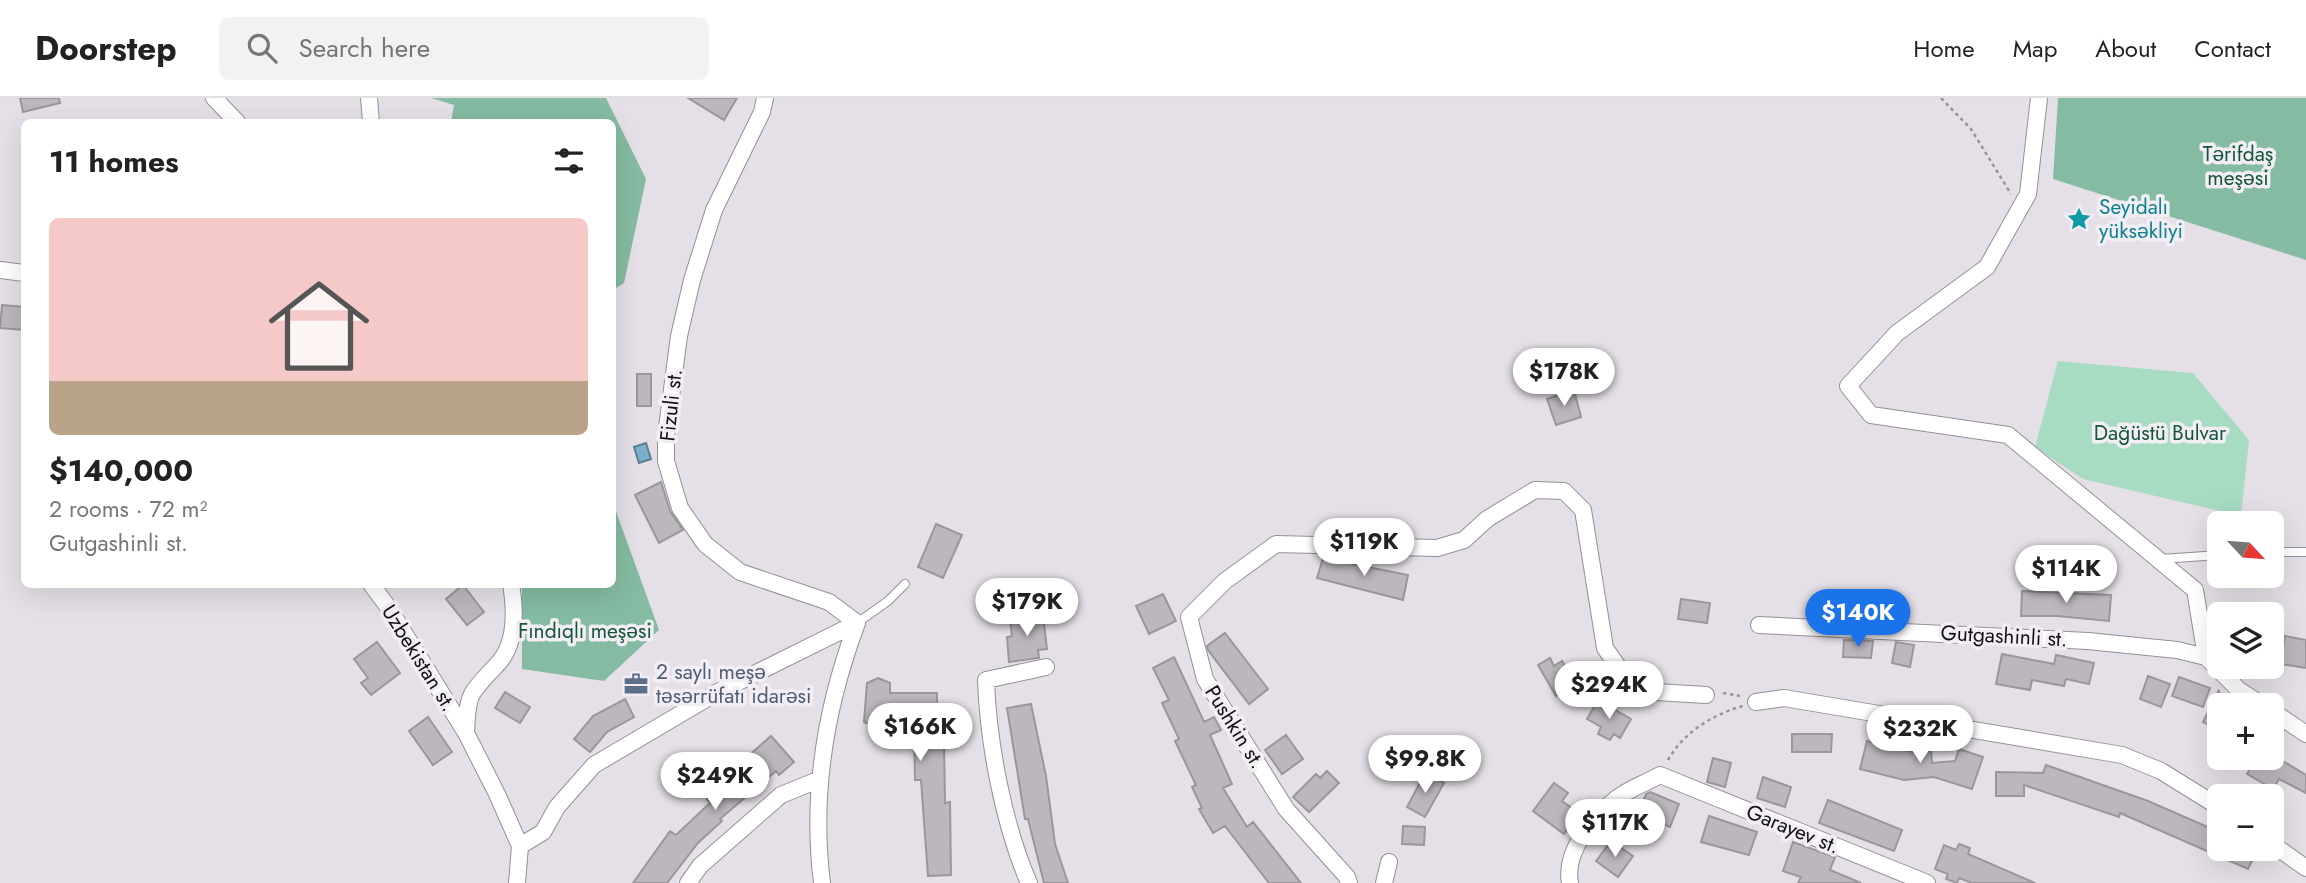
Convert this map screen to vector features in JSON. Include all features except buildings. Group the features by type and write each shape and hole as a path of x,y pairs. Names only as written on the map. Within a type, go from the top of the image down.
{"street":[{"path":"214,98 234,119"},
{"path":"369,98 372,119"},
{"path":"2039,98 2028,194 1987,267 1897,333 1848,386 1871,415 2008,435 2195,590 2206,657 2244,693"},
{"name":"Fizuli st.","path":"760,103 714,210 692,280 680,336 666,435 666,461 680,508 705,544 740,572 829,602 857,623"},
{"path":"0,270 21,273"},
{"name":"Pushkin st.","path":"1349,883 1347,877 1286,809 1205,679 1188,617 1225,581 1276,544 1437,548 1464,540 1487,519 1535,490 1563,491 1583,510 1605,648 1621,671 1656,692 1706,695"},
{"name":"Uzbekistan st.","path":"374,588 466,733 520,846"},
{"name":"Uzbekistan st.","path":"466,733 468,706 473,692 504,656 509,645 513,622 512,588"},
{"path":"822,883 819,860 818,780 841,667 857,623"},
{"path":"517,883 520,846 543,832 557,807 594,765 716,693 857,623"},
{"name":"Gutgashinli st.","path":"1759,625 2088,641 2177,650 2206,657"},
{"path":"1029,883 1014,848 987,711 986,680 1046,667"},
{"path":"1756,702 1784,698 2122,755 2161,771 2207,800"},
{"path":"2284,719 2306,734"},
{"path":"1570,883 1568,871 1575,845 1616,798 1660,775"},
{"name":"Garayev st.","path":"1660,775 1927,883"},
{"path":"688,883 700,866 781,795 818,780"},
{"path":"2284,852 2306,868"},
{"path":"1384,883 1389,862"}],"lane":[{"path":"2284,552 2306,552"},
{"path":"2158,559 2207,556"},
{"path":"857,623 888,601 905,584"}],"path":[{"path":"1941,98 1971,129 2020,208"},
{"path":"1706,695 1728,692 1756,702"},
{"path":"1660,775 1675,747 1702,725 1725,710 1756,702"}],"green space":[{"path":"431,98 606,98 646,179 624,283 616,288 616,119 452,119 454,105"},
{"name":"Tərifdaş meşəsi","path":"2058,98 2306,98 2306,260 2053,179"},
{"name":"Dağüstü Bulvar","path":"2058,361 2193,373 2249,440 2242,511 2220,511 2083,479 2035,447"},
{"name":"Fındıqlı meşəsi","path":"616,511 659,630 604,681 522,669 522,588 616,588"}],"water":[{"path":"646,443 651,459 639,463 634,447"}],"place":[{"name":"Seyidalı yüksəkliyi","path":"2079,219"},
{"name":"2 saylı meşə təsərrüfatı idarəsi","path":"636,684"}]}
